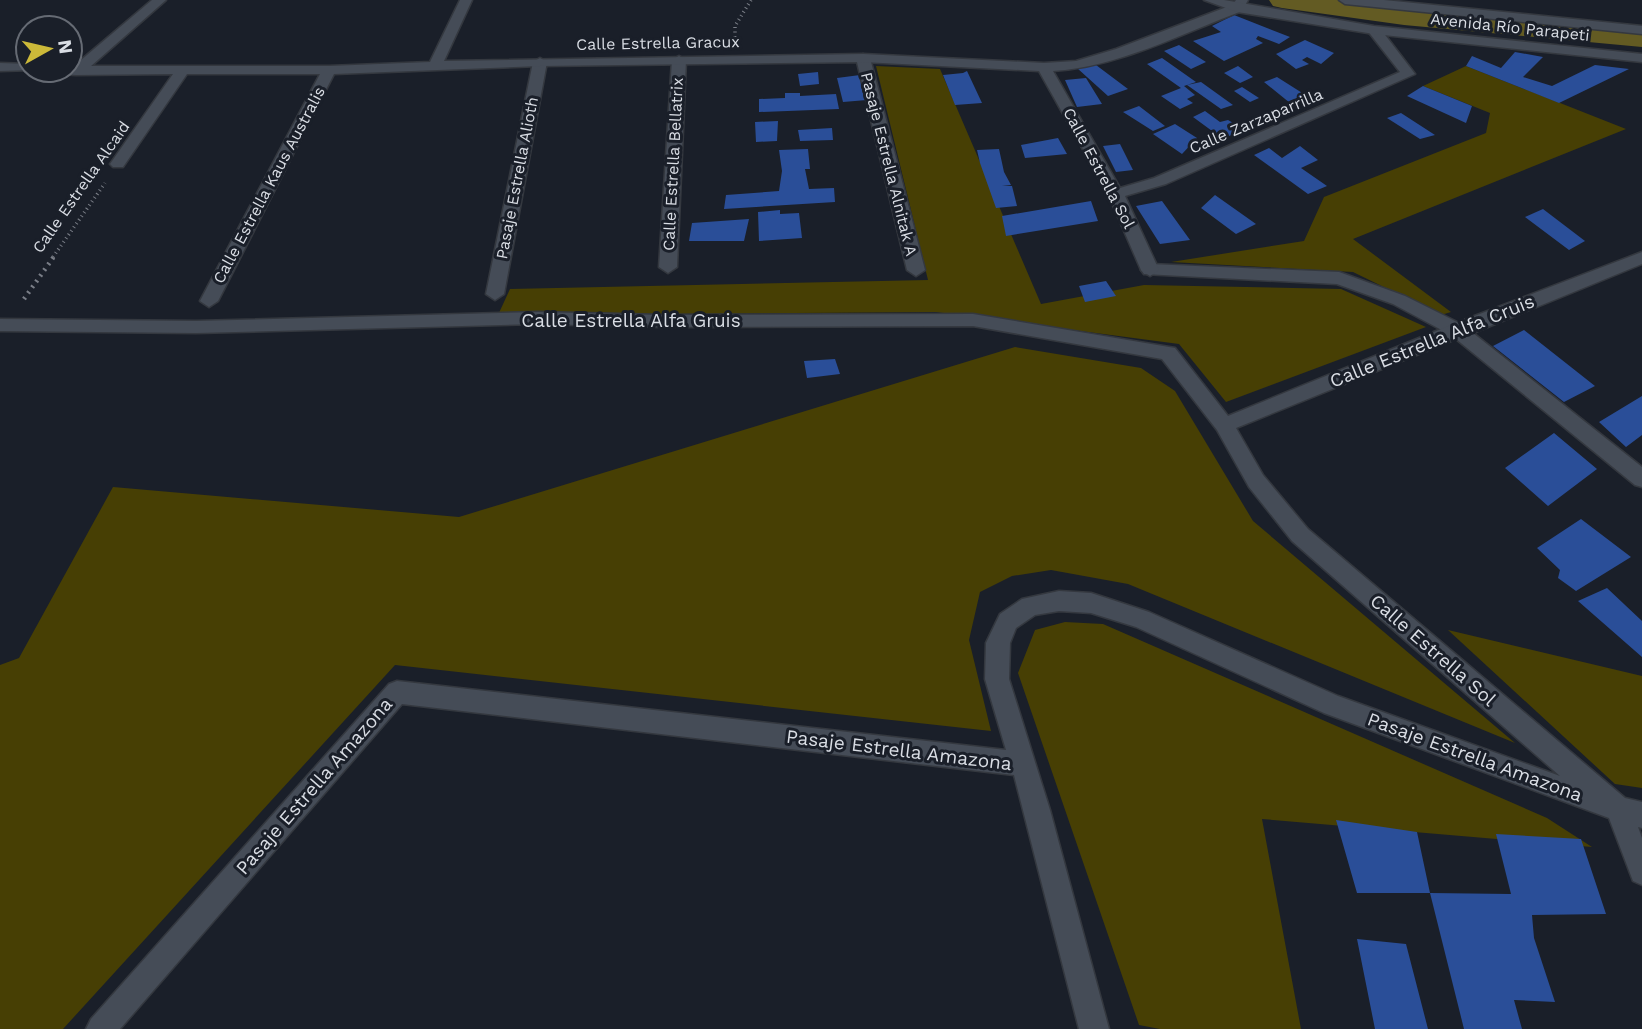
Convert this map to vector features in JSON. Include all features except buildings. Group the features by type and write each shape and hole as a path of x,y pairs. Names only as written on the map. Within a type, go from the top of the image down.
{"street":[{"path":"84,64 160,0"},
{"path":"435,66 466,0"},
{"name":"Avenida Río Parapeti","path":"1210,0 1374,30 1642,58"},
{"name":"Avenida Río Parapeti","path":"1345,0 1642,30"},
{"name":"Calle Estrella Gracux","path":"84,71 329,70 540,62 863,58 1044,67 1077,65 1121,52 1239,4"},
{"name":"Calle Zarzaparrilla","path":"1115,194 1160,181 1408,74 1374,30"},
{"name":"Pasaje Estrella Alnitak A","path":"863,58 916,271"},
{"name":"Calle Estrella Bellatrix","path":"668,267 679,60"},
{"name":"Pasaje Estrella Alioth","path":"495,294 540,62"},
{"name":"Calle Estrella Sol","path":"1044,67 1115,194 1150,270 1339,278 1399,300 1457,330"},
{"name":"Calle Estrella Kaus Australis","path":"209,300 329,70"},
{"name":"Calle Estrella Alcaid","path":"118,164 182,71"},
{"name":"Calle Estrella Alfa Cruis","path":"1224,425 1642,258"},
{"name":"Calle Estrella Alfa Gruis","path":"0,325 196,327 538,318 662,321 972,320 1168,354 1224,425"},
{"path":"1457,330 1642,479"},
{"name":"Calle Estrella Sol","path":"1224,425 1256,481 1300,535 1630,812 1642,872"},
{"name":"Pasaje Estrella Amazona","path":"101,1029 397,692 1023,764 997,679 998,643 1008,621 1030,606 1059,601 1091,603 1141,620 1332,705 1630,812"},
{"path":"1023,764 1094,1029"}],"path":[{"path":"734,60 735,26 751,0"},
{"name":"Calle Estrella Alcaid","path":"19,307 118,164"}],"shaded area":[{"path":"876,66 940,69 1041,304 1144,285 1341,289 1426,327 1226,402 1179,344 936,312 498,315 510,289 928,280"},
{"path":"1466,66 1626,129 1353,239 1451,312 1441,315 1353,272 1171,262 1304,241 1324,197 1486,133 1490,113 1423,86"},
{"path":"1015,347 1141,368 1175,391 1253,521 1515,743 1128,584 1051,570 1012,576 980,592 969,640 991,731 395,665 63,1029 0,1029 0,665 19,658 113,487 459,517"},
{"path":"1065,622 1103,624 1547,818 1592,847 1262,819 1301,1029 1160,1029 1139,1025 1018,673 1035,630"},
{"path":"1448,630 1642,676 1642,788 1615,784"}],"waterway":[{"path":"1282,0 1404,17 1642,39"}]}
